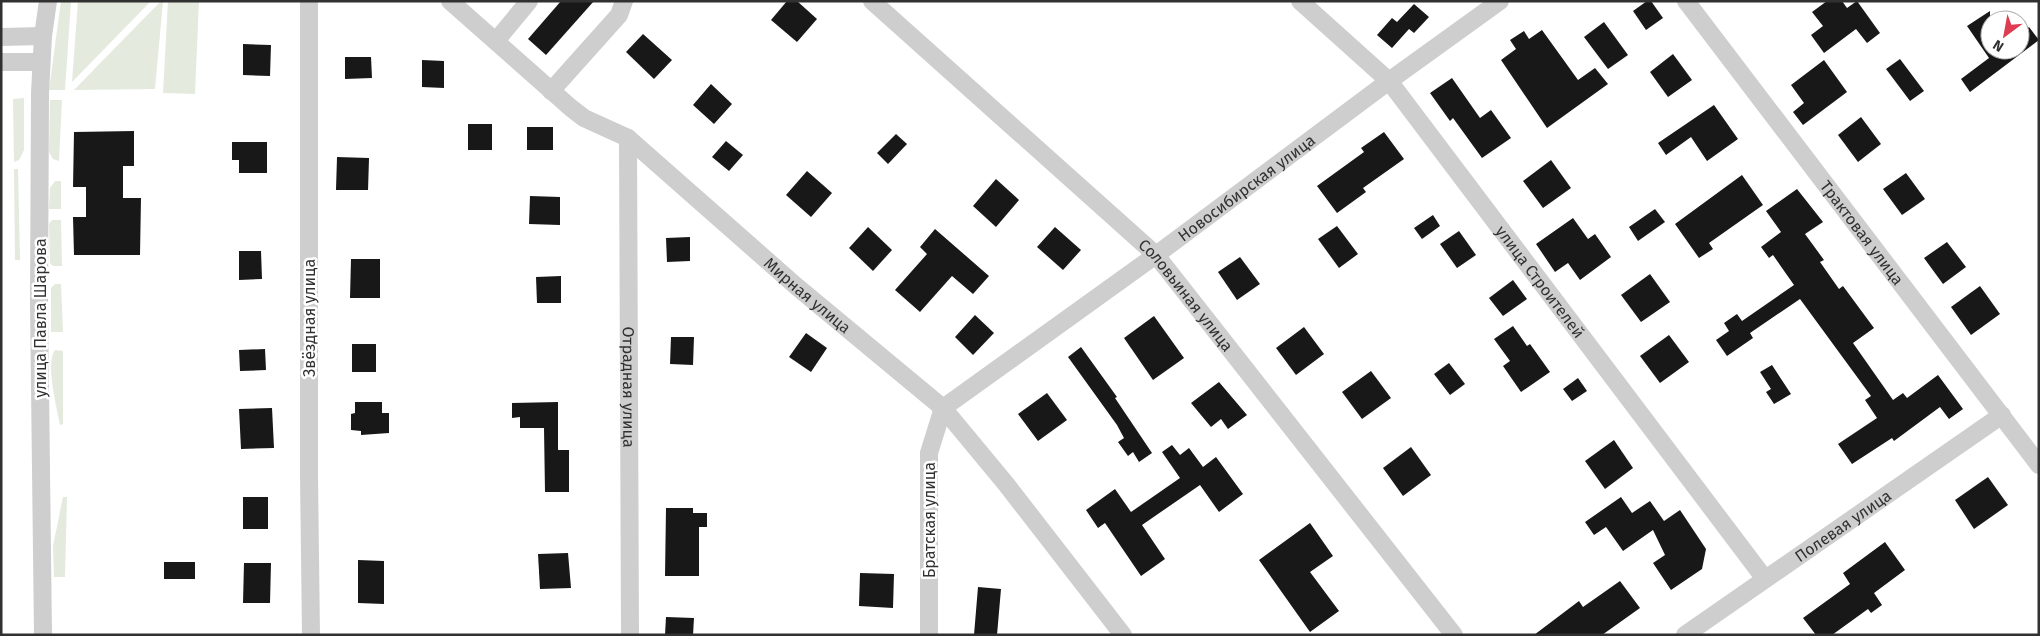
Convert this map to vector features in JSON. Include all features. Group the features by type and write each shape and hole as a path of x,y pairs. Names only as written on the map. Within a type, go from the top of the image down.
{"street":[{"name":"улица Павла Шарова","path":"43,635 39,303 41,62 48,1"},
{"name":"Звёздная улица","path":"309,1 311,635"},
{"name":"Мирная улица","path":"450,1 584,118 628,138 796,286 943,408 1006,484 1123,635"},
{"path":"496,42 529,1"},
{"path":"551,91 619,15 624,1"},
{"name":"Соловьиная улица","path":"872,1 1156,255 1454,635"},
{"name":"улица Строителей","path":"1300,1 1389,81 1765,578"},
{"name":"Новосибирская улица","path":"943,408 1156,255 1389,81 1500,1"},
{"name":"Трактовая улица","path":"1686,1 2039,465"},
{"path":"1,36 43,36"},
{"path":"1,62 41,62"},
{"name":"Отрадная улица","path":"628,138 630,635"},
{"name":"Братская улица","path":"930,635 929,453 943,408"},
{"name":"Полевая улица","path":"1685,635 2002,415"}],"shaded area":[{"path":"61,1 71,1 65,90 49,90"},
{"path":"78,1 151,1 72,82"},
{"path":"163,1 155,89 74,90"},
{"path":"168,1 199,1 195,94 163,93"},
{"path":"24,98 24,150 19,160 14,162 13,99"},
{"path":"50,100 62,100 59,161 53,159 49,152"},
{"path":"14,169 18,169 20,260 15,260"},
{"path":"55,181 61,181 61,209 49,209 50,188"},
{"path":"52,220 61,220 62,266 53,266 50,263 49,224"},
{"path":"55,284 61,284 63,332 51,332 51,288"},
{"path":"55,350 63,351 63,424 60,425 51,375 52,356"},
{"path":"63,497 67,497 65,577 54,577 53,546"}],"building":[{"path":"561,1 594,1 546,55 528,39"},
{"path":"787,1 797,1 817,19 797,42 771,20"},
{"path":"1647,1 1651,1 1663,18 1646,30 1633,11"},
{"path":"1827,1 1842,1 1847,8 1857,1 1880,33 1867,43 1856,29 1824,53 1811,35 1823,26 1812,12"},
{"path":"1414,4 1429,17 1414,33 1409,29 1392,48 1377,35 1392,18 1397,22"},
{"path":"1980,18 1980,45 1967,26"},
{"path":"1604,22 1628,55 1608,69 1584,37"},
{"path":"2030,28 2039,40 2030,47"},
{"path":"1542,30 1578,80 1595,68 1608,84 1547,128 1501,60 1516,49 1510,40 1524,31 1529,39"},
{"path":"643,34 672,60 654,79 626,52"},
{"path":"243,44 271,45 270,76 243,75"},
{"path":"1673,54 1692,80 1668,97 1650,72"},
{"path":"345,57 371,57 372,78 345,79"},
{"path":"1900,59 1924,91 1910,101 1886,69"},
{"path":"422,60 444,61 444,88 422,87"},
{"path":"1824,60 1847,92 1803,125 1793,112 1804,103 1791,85"},
{"path":"1986,60 2012,60 1970,92 1961,79"},
{"path":"1452,78 1480,118 1491,110 1511,138 1482,158 1453,118 1450,121 1430,93"},
{"path":"711,84 732,104 714,124 693,105"},
{"path":"1714,105 1738,139 1707,161 1691,137 1666,155 1658,143"},
{"path":"1861,117 1881,144 1858,162 1838,135"},
{"path":"468,124 492,124 492,150 468,150"},
{"path":"527,127 553,127 553,150 527,150"},
{"path":"134,131 134,166 123,166 123,198 141,198 140,255 74,255 73,217 86,217 86,187 73,187 74,132"},
{"path":"1384,132 1404,159 1363,188 1366,192 1337,213 1317,186 1364,152 1361,148"},
{"path":"896,134 907,144 888,164 877,153"},
{"path":"726,141 743,155 729,171 712,157"},
{"path":"232,142 267,142 267,173 239,173 239,160 232,160"},
{"path":"337,157 369,158 368,190 336,190"},
{"path":"1551,160 1571,188 1543,208 1523,181"},
{"path":"807,171 832,193 811,217 786,195"},
{"path":"1906,173 1925,199 1902,215 1883,189"},
{"path":"1742,175 1763,205 1709,243 1713,249 1699,258 1675,224"},
{"path":"996,179 1019,200 996,227 973,206"},
{"path":"1797,189 1823,222 1805,234 1824,260 1820,262 1839,289 1843,286 1874,328 1853,343 1893,400 1903,393 1907,398 1938,375 1963,409 1949,419 1940,407 1894,441 1892,438 1852,464 1838,444 1877,418 1865,400 1871,396 1800,299 1750,333 1753,338 1727,356 1716,340 1729,331 1724,323 1737,314 1742,321 1794,285 1773,255 1769,258 1761,247 1781,232 1766,211"},
{"path":"530,196 560,197 560,225 529,224"},
{"path":"1655,209 1665,222 1638,241 1629,227"},
{"path":"1433,215 1440,226 1422,239 1414,228"},
{"path":"1573,218 1588,239 1595,234 1611,257 1580,280 1568,263 1555,272 1536,244"},
{"path":"1337,226 1358,254 1339,268 1318,239"},
{"path":"868,227 892,250 873,271 849,248"},
{"path":"1055,227 1081,250 1063,270 1037,247"},
{"path":"935,229 989,276 973,294 952,276 920,312 895,290 927,254 920,247"},
{"path":"1459,231 1476,255 1457,268 1440,244"},
{"path":"690,237 690,261 667,262 666,238"},
{"path":"1947,242 1966,267 1943,284 1924,258"},
{"path":"239,251 261,251 262,279 239,280"},
{"path":"1240,257 1260,284 1237,300 1218,272"},
{"path":"351,259 380,259 380,298 350,298"},
{"path":"1650,274 1670,302 1641,322 1621,295"},
{"path":"561,276 561,303 537,303 536,277"},
{"path":"1513,280 1527,299 1503,316 1489,298"},
{"path":"1980,286 2000,314 1971,335 1951,307"},
{"path":"975,315 994,333 973,355 955,337"},
{"path":"1154,316 1184,358 1153,380 1124,338"},
{"path":"1513,326 1527,346 1530,344 1550,372 1521,392 1503,366 1510,361 1494,339"},
{"path":"1304,327 1324,354 1296,375 1276,348"},
{"path":"806,333 827,348 811,372 789,357"},
{"path":"1669,335 1689,362 1660,383 1640,356"},
{"path":"671,337 694,337 693,365 670,364"},
{"path":"352,344 376,344 376,372 352,372"},
{"path":"1081,347 1117,397 1115,398 1152,453 1139,462 1133,452 1128,456 1118,442 1124,438 1117,425 1068,357"},
{"path":"265,349 266,370 240,371 239,350"},
{"path":"1449,363 1465,384 1450,395 1434,374"},
{"path":"1772,365 1791,394 1774,404 1766,392 1771,389 1760,372"},
{"path":"1371,371 1391,398 1362,419 1342,392"},
{"path":"1578,378 1587,391 1572,401 1563,389"},
{"path":"1219,382 1247,415 1228,429 1221,419 1211,427 1191,403"},
{"path":"1047,393 1067,420 1038,441 1018,414"},
{"path":"355,402 382,402 382,413 389,413 389,433 361,435 361,431 351,430 351,414 355,413"},
{"path":"558,402 558,450 569,450 569,492 545,492 544,428 520,428 520,417 512,418 512,403"},
{"path":"272,408 274,448 241,449 239,409"},
{"path":"1614,440 1633,468 1605,489 1585,461"},
{"path":"1172,445 1180,455 1189,448 1203,467 1216,457 1243,494 1219,512 1200,485 1142,525 1165,559 1141,576 1105,523 1098,528 1086,510 1115,489 1131,512 1180,478 1162,452"},
{"path":"1411,447 1431,475 1403,496 1383,468"},
{"path":"1988,477 2008,505 1974,529 1955,500"},
{"path":"243,497 268,497 268,529 243,529"},
{"path":"1621,497 1632,513 1650,501 1664,521 1680,510 1706,549 1702,569 1671,590 1653,563 1665,555 1653,530 1623,551 1606,527 1594,535 1585,522"},
{"path":"666,508 693,508 693,513 707,513 707,527 699,527 699,576 665,576"},
{"path":"1310,523 1333,556 1310,572 1339,611 1310,632 1259,560"},
{"path":"1885,542 1905,570 1874,593 1882,605 1871,613 1868,609 1832,635 1816,635 1803,618 1850,584 1843,573"},
{"path":"568,553 571,588 540,589 538,554"},
{"path":"358,560 384,561 384,604 358,603"},
{"path":"164,562 195,562 195,579 164,579"},
{"path":"244,563 271,563 270,603 243,603"},
{"path":"860,573 894,574 893,608 859,606"},
{"path":"1620,581 1640,608 1602,635 1534,635 1579,601 1583,607"},
{"path":"978,587 1001,589 997,635 974,635"},
{"path":"666,617 694,618 693,635 665,635"}]}
